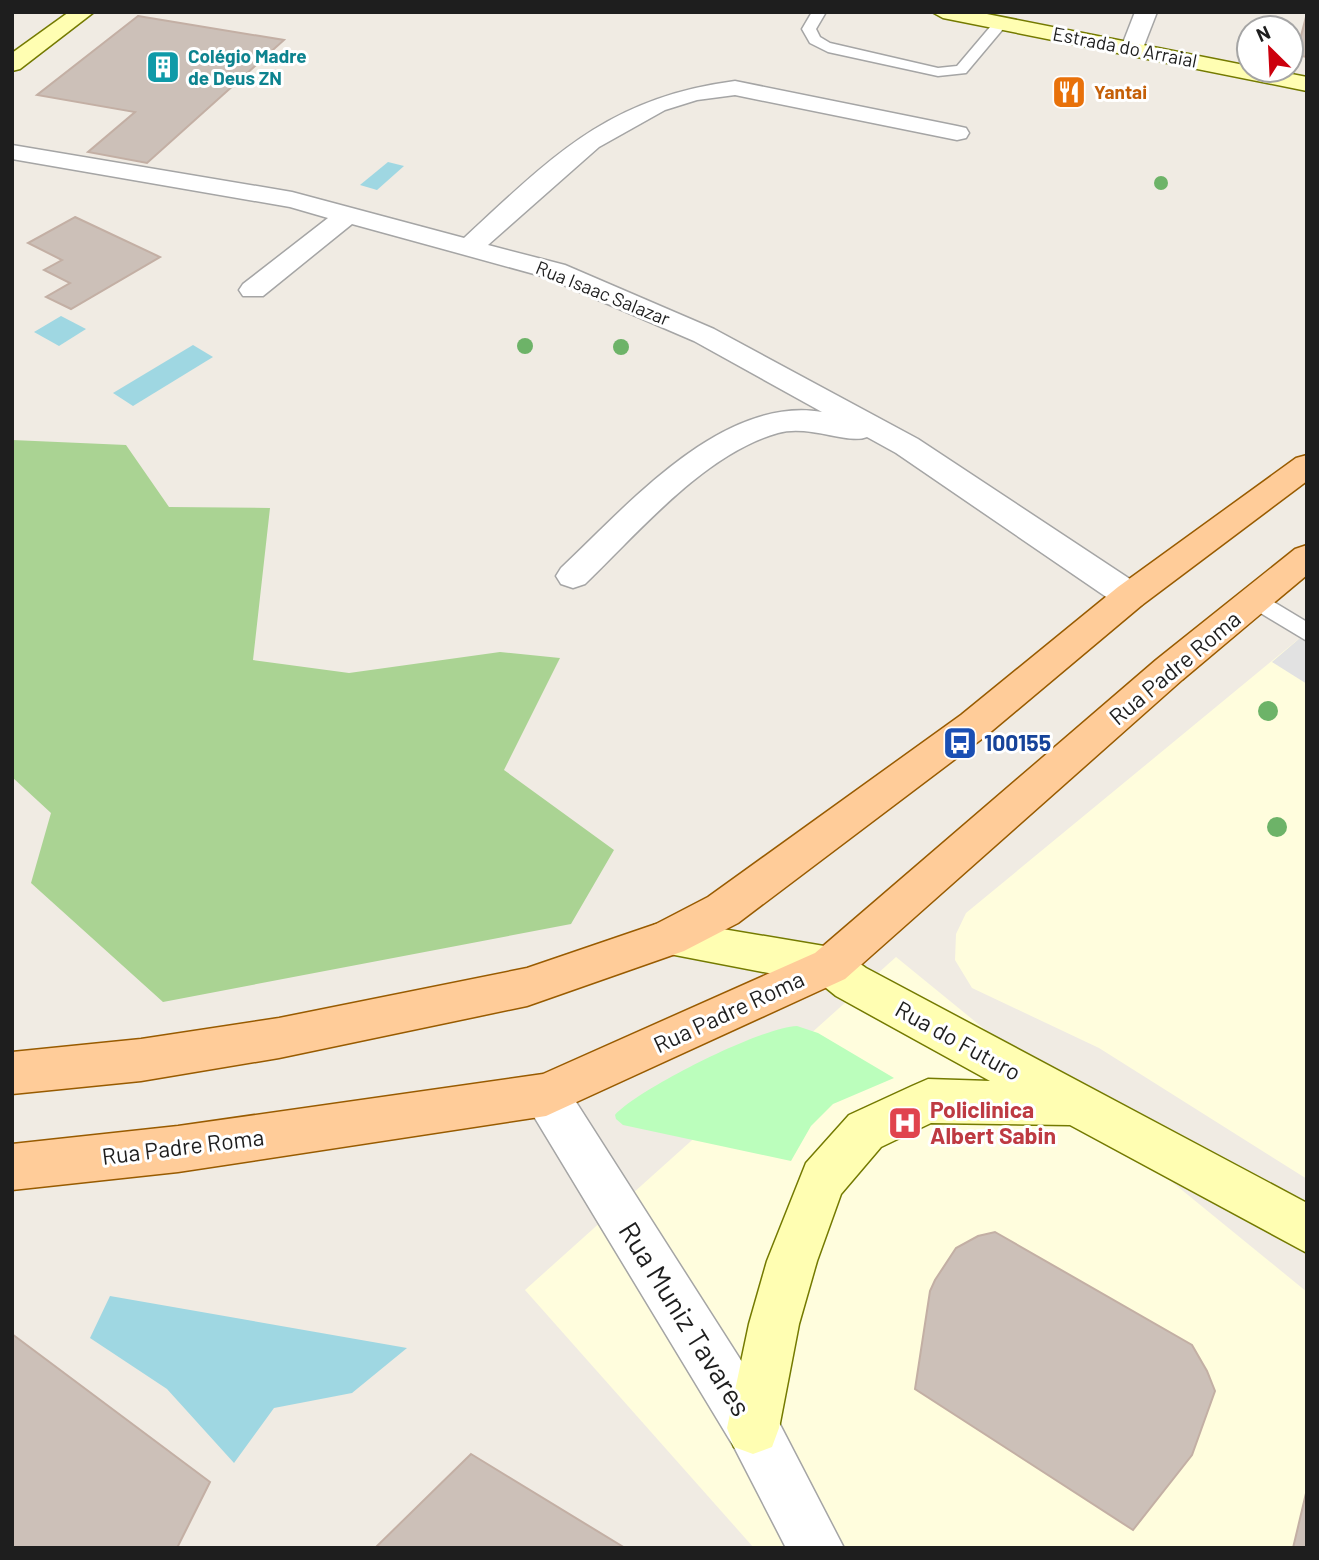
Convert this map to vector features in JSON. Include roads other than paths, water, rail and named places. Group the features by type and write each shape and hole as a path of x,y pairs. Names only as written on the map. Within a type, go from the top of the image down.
{"main road":[{"path":"12,1073 141,1060 279,1038 527,987 669,938 723,910 974,725 1130,596 1307,465"},
{"name":"Rua Padre Roma","path":"12,1167 178,1149 546,1095 830,966 1169,670 1307,557"}],"street":[{"path":"12,64 83,12"},
{"name":"Estrada do Arraial","path":"943,12 1307,84"},
{"path":"1132,48 1146,12"},
{"path":"471,246 571,156 611,128 661,101 708,89 736,88 957,133"},
{"name":"Rua Isaac Salazar","path":"12,152 292,200 471,246 555,271 704,335 907,446 1130,596"},
{"path":"253,290 348,215"},
{"path":"573,576 697,464 720,448 762,427 807,420 907,446"},
{"name":"Rua do Futuro","path":"669,938 830,966 851,982 1307,1229"},
{"name":"Rua Muniz Tavares","path":"546,1095 753,1428 816,1548"},
{"path":"753,1428 774,1324 823,1178 865,1131 928,1101 1074,1104"}],"lane":[{"path":"820,12 809,29 811,38 817,43 833,49 938,72 961,70 1001,23"},
{"path":"1257,600 1307,633"}],"water":[{"path":"388,162 404,166 377,190 360,185"},
{"path":"61,316 86,329 59,346 34,332"},
{"path":"193,345 213,357 133,406 113,393"},
{"path":"110,1296 407,1348 352,1393 274,1408 234,1463 167,1389 90,1338"}],"place":[{"name":"Colégio Madre de Deus ZN","path":"163,67"},
{"name":"Yantai","path":"1069,92"},
{"name":"100155","path":"960,743"},
{"name":"Policlinica Albert Sabin","path":"905,1123"}]}
